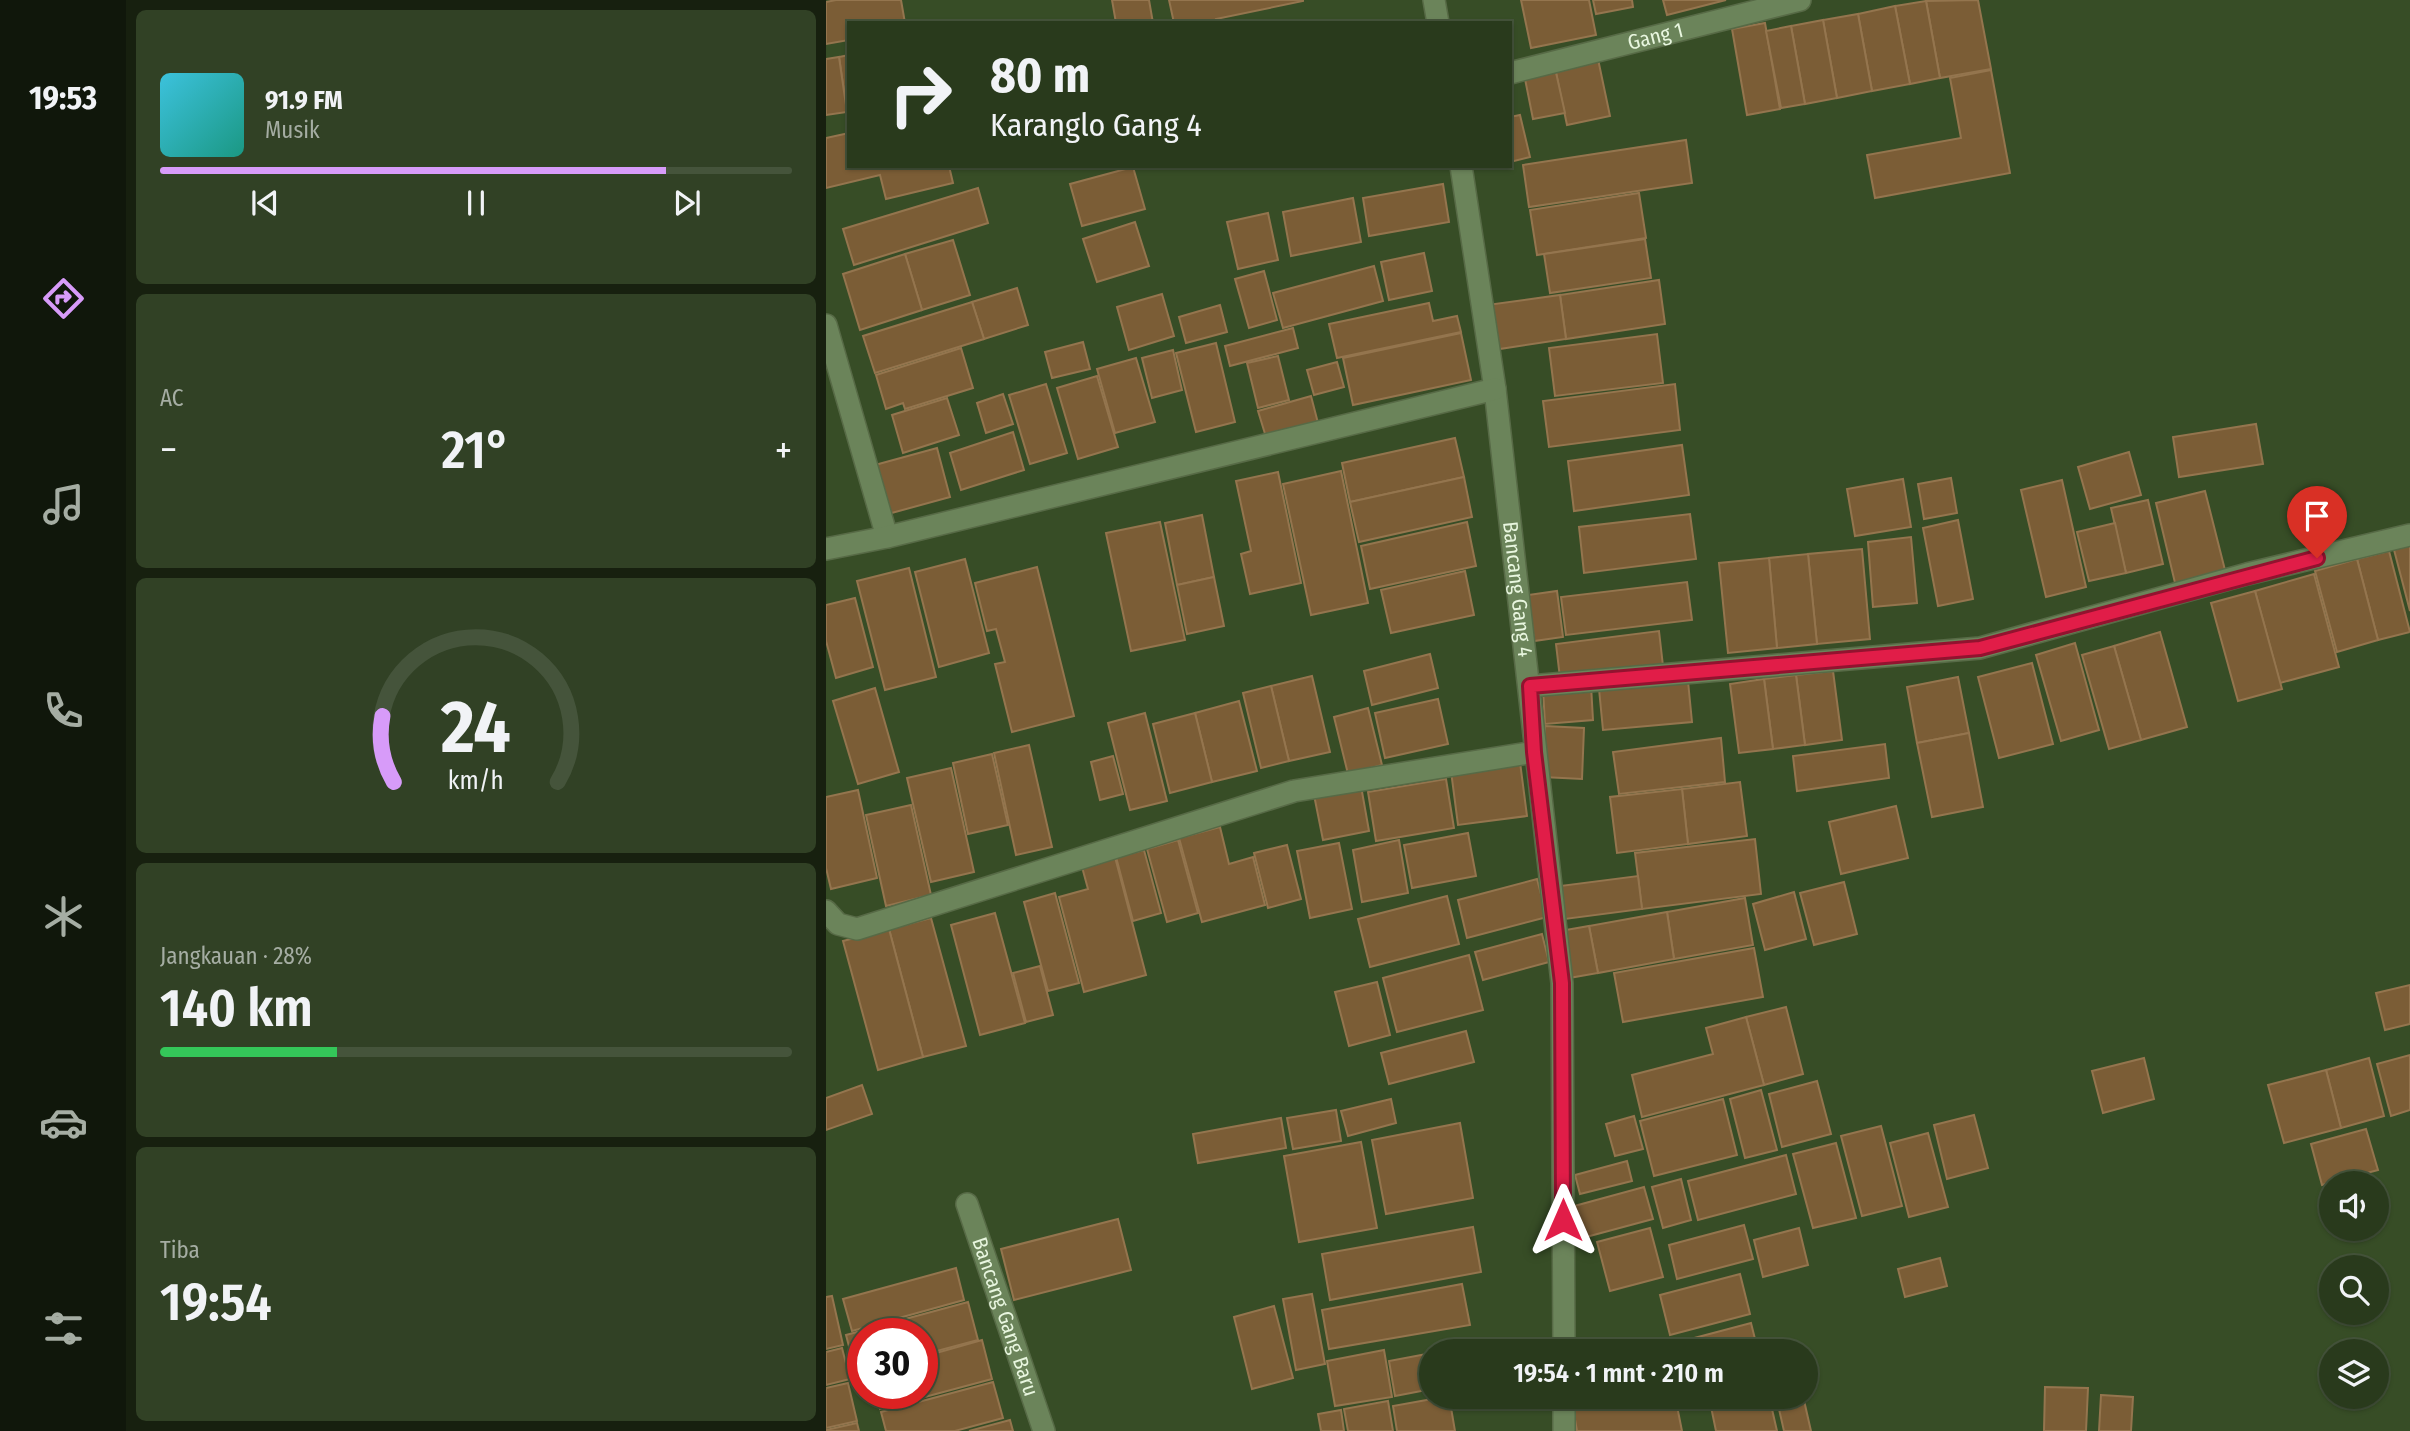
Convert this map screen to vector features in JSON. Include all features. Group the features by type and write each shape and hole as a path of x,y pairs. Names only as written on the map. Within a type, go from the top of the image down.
{"street":[{"path":"1434,0 1438,21"},
{"name":"Gang 1","path":"1512,72 1800,0"},
{"name":"Bancang Gang 4","path":"1461,168 1495,389 1562,983 1564,1339"},
{"path":"826,325 887,537"},
{"path":"826,549 887,537 1495,389"},
{"path":"1530,686 1980,648 2247,575 2410,535"},
{"path":"826,911 838,924 847,929 857,929 1293,791 1534,752"},
{"name":"Bancang Gang Baru","path":"967,1204 1044,1431"},
{"path":"1564,1409 1564,1431"}],"building":[{"path":"901,0 905,21 847,21 847,40 826,44 826,2"},
{"path":"1112,0 1149,0 1153,21 1116,21"},
{"path":"1169,0 1303,0 1216,21 1174,21"},
{"path":"1521,0 1589,0 1596,35 1531,48"},
{"path":"1593,0 1632,0 1633,7 1596,14"},
{"path":"1663,0 1726,0 1667,15"},
{"path":"1978,0 1991,69 1940,78 1926,1"},
{"path":"1926,1 1940,78 1910,84 1895,6"},
{"path":"1895,6 1910,84 1872,91 1858,14"},
{"path":"1858,14 1872,91 1837,98 1823,20"},
{"path":"1823,20 1837,98 1805,104 1791,26"},
{"path":"1765,23 1780,109 1747,115 1732,29"},
{"path":"1791,26 1805,104 1781,108 1766,31"},
{"path":"847,55 847,112 839,57"},
{"path":"839,57 847,112 826,115 826,59"},
{"path":"1598,59 1610,116 1567,125 1555,68"},
{"path":"1555,68 1565,113 1533,119 1524,74"},
{"path":"1991,70 2010,173 1875,198 1867,155 1961,138 1950,78"},
{"path":"1520,115 1530,157 1512,162 1512,117"},
{"path":"847,133 847,168 949,168 953,183 886,199 880,175 826,188 826,138"},
{"path":"1686,140 1692,183 1529,207 1523,165"},
{"path":"1133,168 1145,209 1082,226 1070,184"},
{"path":"1443,184 1449,222 1369,236 1363,198"},
{"path":"978,188 988,223 854,265 843,229"},
{"path":"1639,193 1646,238 1537,255 1530,210"},
{"path":"1353,198 1361,242 1291,256 1283,212"},
{"path":"1268,213 1278,260 1238,269 1227,222"},
{"path":"1135,222 1149,266 1097,282 1083,239"},
{"path":"1645,239 1651,278 1550,293 1544,254"},
{"path":"953,240 970,295 922,310 905,254"},
{"path":"1424,253 1432,291 1389,300 1381,262"},
{"path":"905,254 922,310 860,330 843,274"},
{"path":"1374,266 1383,301 1283,328 1273,293"},
{"path":"1264,271 1277,320 1249,328 1235,279"},
{"path":"1659,280 1665,324 1566,339 1560,295"},
{"path":"1017,288 1028,325 984,339 972,302"},
{"path":"1162,294 1174,336 1129,350 1117,307"},
{"path":"1560,295 1566,339 1493,350 1487,305"},
{"path":"972,302 984,339 875,373 863,336"},
{"path":"1429,303 1433,321 1457,316 1461,332 1337,358 1329,324"},
{"path":"1220,305 1227,332 1186,343 1179,317"},
{"path":"1293,328 1298,348 1230,366 1225,346"},
{"path":"1461,333 1471,380 1353,405 1343,358"},
{"path":"1657,334 1663,383 1555,396 1549,348"},
{"path":"1083,342 1090,369 1052,378 1045,352"},
{"path":"1216,343 1235,422 1196,432 1176,353"},
{"path":"961,348 973,388 905,409 903,403 886,409 876,375"},
{"path":"1173,350 1182,390 1152,398 1142,358"},
{"path":"1278,356 1289,400 1258,408 1247,363"},
{"path":"1136,358 1155,422 1115,433 1097,369"},
{"path":"1337,362 1344,387 1314,395 1307,370"},
{"path":"1097,376 1118,447 1078,459 1057,388"},
{"path":"1046,384 1067,453 1030,464 1009,395"},
{"path":"1675,384 1680,430 1549,447 1543,401"},
{"path":"1003,394 1013,424 986,433 977,403"},
{"path":"1311,396 1318,423 1266,437 1258,411"},
{"path":"947,398 959,435 903,453 892,415"},
{"path":"2256,424 2263,464 2179,477 2173,437"},
{"path":"1013,432 1024,470 961,490 950,453"},
{"path":"1455,438 1464,477 1350,502 1342,463"},
{"path":"1682,445 1689,495 1574,511 1568,461"},
{"path":"937,448 950,497 888,514 875,465"},
{"path":"2129,452 2141,495 2090,509 2078,467"},
{"path":"1341,471 1368,603 1311,615 1283,484"},
{"path":"1278,472 1301,583 1250,594 1241,554 1251,551 1236,481"},
{"path":"1464,477 1472,517 1359,542 1350,502"},
{"path":"1951,478 1957,513 1924,519 1918,484"},
{"path":"1903,479 1911,527 1855,536 1847,489"},
{"path":"2062,480 2086,587 2046,597 2021,490"},
{"path":"2205,491 2226,574 2176,587 2156,503"},
{"path":"2148,500 2163,564 2126,573 2111,508"},
{"path":"1690,514 1696,559 1584,573 1579,527"},
{"path":"1202,515 1214,577 1177,585 1165,523"},
{"path":"1958,520 1973,599 1938,606 1923,528"},
{"path":"1160,522 1185,640 1131,651 1106,533"},
{"path":"1467,522 1476,566 1370,589 1361,546"},
{"path":"2115,523 2126,573 2089,581 2077,532"},
{"path":"1911,537 1917,603 1873,607 1868,542"},
{"path":"2410,541 2410,611 2393,546"},
{"path":"1862,549 1870,639 1817,644 1808,554"},
{"path":"2389,551 2410,632 2378,640 2357,559"},
{"path":"1808,554 1817,644 1777,648 1769,558"},
{"path":"1769,558 1777,648 1728,653 1719,563"},
{"path":"965,559 989,653 939,667 915,572"},
{"path":"2357,559 2378,640 2337,652 2315,571"},
{"path":"1037,567 1074,716 1012,732 995,664 1005,662 996,629 987,631 975,583"},
{"path":"909,568 936,677 885,690 857,581"},
{"path":"1465,571 1474,615 1391,633 1381,590"},
{"path":"2314,574 2339,667 2280,683 2255,591"},
{"path":"1214,577 1224,626 1187,634 1177,585"},
{"path":"1687,582 1692,620 1566,635 1561,597"},
{"path":"1557,591 1563,637 1534,641 1528,595"},
{"path":"2255,591 2282,689 2238,701 2211,603"},
{"path":"855,598 873,667 836,678 826,641 826,605"},
{"path":"1659,631 1663,666 1560,678 1556,644"},
{"path":"2160,632 2187,727 2141,740 2114,646"},
{"path":"2075,643 2099,730 2061,741 2036,655"},
{"path":"2114,646 2141,740 2109,749 2082,655"},
{"path":"1430,654 1438,688 1372,705 1364,671"},
{"path":"2032,663 2053,744 1999,758 1978,677"},
{"path":"1833,671 1842,740 1805,745 1796,675"},
{"path":"1796,675 1805,745 1773,749 1764,679"},
{"path":"1312,676 1330,752 1289,761 1271,686"},
{"path":"1958,677 1969,733 1917,743 1907,687"},
{"path":"1764,679 1773,749 1739,753 1730,684"},
{"path":"1688,681 1692,722 1603,730 1599,689"},
{"path":"1591,685 1593,720 1545,724 1543,689"},
{"path":"1271,686 1289,761 1261,768 1243,693"},
{"path":"875,688 899,772 858,784 833,701"},
{"path":"1438,699 1448,744 1385,758 1375,713"},
{"path":"1239,701 1257,771 1212,782 1195,713"},
{"path":"1368,708 1382,765 1348,774 1334,717"},
{"path":"1145,713 1167,801 1130,810 1108,723"},
{"path":"1195,713 1212,782 1170,793 1153,724"},
{"path":"1545,726 1584,728 1582,779 1543,777"},
{"path":"1969,733 1983,807 1932,817 1917,743"},
{"path":"1721,738 1725,782 1619,794 1613,752"},
{"path":"1885,744 1889,778 1797,791 1793,756"},
{"path":"1029,745 1052,847 1016,855 994,753"},
{"path":"992,754 1008,825 968,834 953,763"},
{"path":"1113,756 1123,794 1100,800 1091,762"},
{"path":"1520,762 1527,816 1458,825 1451,771"},
{"path":"951,768 974,872 931,882 907,778"},
{"path":"1446,779 1454,828 1376,841 1368,792"},
{"path":"1740,782 1747,836 1688,844 1682,789"},
{"path":"1361,786 1369,831 1323,840 1314,795"},
{"path":"1682,789 1688,844 1617,853 1610,797"},
{"path":"858,790 877,878 831,889 826,868 826,797"},
{"path":"911,805 931,895 886,906 866,815"},
{"path":"1896,806 1908,858 1841,874 1829,822"},
{"path":"1220,827 1229,864 1253,857 1265,905 1202,922 1179,838"},
{"path":"1468,833 1476,876 1412,888 1404,845"},
{"path":"1755,839 1761,894 1642,909 1635,853"},
{"path":"1178,840 1198,913 1167,922 1147,849"},
{"path":"1399,840 1408,893 1362,902 1353,850"},
{"path":"1339,843 1352,909 1310,918 1297,851"},
{"path":"1287,845 1301,899 1268,908 1254,853"},
{"path":"1144,850 1161,913 1133,921 1116,857"},
{"path":"1115,857 1146,975 1084,992 1059,897 1088,889 1082,867"},
{"path":"1638,876 1642,909 1565,919 1560,886"},
{"path":"1537,879 1547,917 1467,938 1458,900"},
{"path":"1844,882 1857,934 1814,945 1800,893"},
{"path":"1794,892 1806,939 1765,950 1753,904"},
{"path":"1055,893 1079,983 1048,991 1024,902"},
{"path":"1447,896 1459,944 1370,967 1358,919"},
{"path":"1745,898 1753,945 1674,959 1667,912"},
{"path":"1667,912 1674,959 1598,973 1589,926"},
{"path":"995,913 1025,1023 980,1035 951,925"},
{"path":"931,918 966,1046 923,1057 889,929"},
{"path":"1589,926 1598,973 1569,978 1560,931"},
{"path":"889,929 923,1057 878,1070 843,941"},
{"path":"1542,934 1549,962 1483,980 1475,952"},
{"path":"1754,948 1763,997 1623,1022 1614,973"},
{"path":"1469,955 1483,1010 1397,1032 1383,978"},
{"path":"1040,966 1053,1015 1026,1022 1013,973"},
{"path":"1377,982 1390,1035 1349,1046 1335,992"},
{"path":"2410,985 2410,1024 2385,1030 2376,993"},
{"path":"1786,1007 1803,1074 1764,1085 1746,1017"},
{"path":"1746,1017 1764,1085 1642,1117 1632,1075 1713,1054 1706,1028"},
{"path":"1466,1031 1474,1062 1389,1084 1381,1053"},
{"path":"2410,1055 2410,1110 2391,1116 2377,1064"},
{"path":"2144,1058 2154,1099 2103,1113 2092,1071"},
{"path":"2369,1058 2384,1116 2341,1128 2326,1070"},
{"path":"2326,1070 2341,1128 2284,1143 2268,1085"},
{"path":"1817,1081 1831,1134 1782,1147 1769,1094"},
{"path":"862,1085 872,1114 826,1130 826,1098"},
{"path":"1761,1090 1777,1150 1745,1158 1730,1099"},
{"path":"1391,1099 1396,1123 1348,1136 1341,1111"},
{"path":"1723,1099 1737,1155 1654,1176 1640,1121"},
{"path":"1336,1110 1341,1141 1293,1149 1287,1118"},
{"path":"1974,1115 1988,1168 1947,1179 1934,1125"},
{"path":"1634,1116 1643,1149 1615,1156 1606,1124"},
{"path":"1281,1118 1286,1148 1198,1163 1193,1134"},
{"path":"1460,1123 1473,1198 1386,1214 1372,1140"},
{"path":"1881,1126 1902,1206 1862,1216 1841,1136"},
{"path":"2366,1129 2378,1170 2319,1171 2319,1174 2311,1144"},
{"path":"1928,1133 1948,1207 1909,1217 1890,1143"},
{"path":"1361,1142 1377,1228 1299,1242 1284,1156"},
{"path":"1836,1143 1856,1218 1813,1228 1793,1154"},
{"path":"1786,1155 1796,1194 1698,1220 1688,1181"},
{"path":"1627,1161 1632,1181 1580,1194 1575,1175"},
{"path":"1681,1179 1691,1220 1663,1228 1652,1187"},
{"path":"1644,1187 1653,1219 1575,1240 1567,1208"},
{"path":"1118,1219 1131,1270 1014,1300 1001,1249"},
{"path":"1744,1225 1753,1259 1677,1279 1669,1245"},
{"path":"1473,1227 1481,1272 1330,1300 1322,1254"},
{"path":"1650,1228 1663,1277 1610,1291 1597,1242"},
{"path":"1799,1228 1808,1265 1763,1277 1754,1240"},
{"path":"1940,1258 1947,1286 1905,1297 1898,1269"},
{"path":"956,1268 964,1300 899,1318 848,1318 843,1299"},
{"path":"1740,1274 1750,1314 1670,1335 1660,1295"},
{"path":"1462,1284 1470,1325 1329,1349 1322,1310"},
{"path":"1312,1294 1325,1364 1296,1370 1283,1299"},
{"path":"832,1296 843,1345 826,1349 826,1297"},
{"path":"968,1302 978,1340 938,1351 938,1318 909,1318"},
{"path":"1274,1306 1293,1378 1252,1389 1234,1317"},
{"path":"1751,1323 1755,1339 1690,1339"},
{"path":"982,1340 992,1379 938,1393 938,1352"},
{"path":"842,1348 847,1380 826,1385 826,1352"},
{"path":"1384,1350 1392,1397 1335,1406 1327,1361"},
{"path":"1419,1355 1419,1391 1395,1396 1389,1361"},
{"path":"993,1382 1003,1418 955,1431 886,1431 881,1412 892,1409 938,1409 938,1397"},
{"path":"847,1383 847,1409 854,1409 857,1421 826,1428 826,1388"},
{"path":"2045,1387 2088,1388 2086,1431 2044,1431"},
{"path":"2101,1395 2133,1397 2131,1431 2099,1431"},
{"path":"1388,1401 1393,1431 1348,1431 1344,1409"},
{"path":"1419,1401 1419,1409 1451,1409 1455,1431 1397,1431 1393,1406"},
{"path":"1573,1409 1678,1409 1682,1431 1577,1431"},
{"path":"1711,1409 1772,1409 1777,1431 1716,1431"},
{"path":"1779,1409 1806,1409 1811,1431 1784,1431"},
{"path":"1341,1410 1344,1431 1321,1431 1318,1414"},
{"path":"1010,1420 1013,1431 969,1431"},
{"path":"857,1423 859,1431 826,1431 826,1430"}],"route":[{"path":"1563,1220 1562,983 1534,752 1530,686 1980,648 2317,558"}]}
